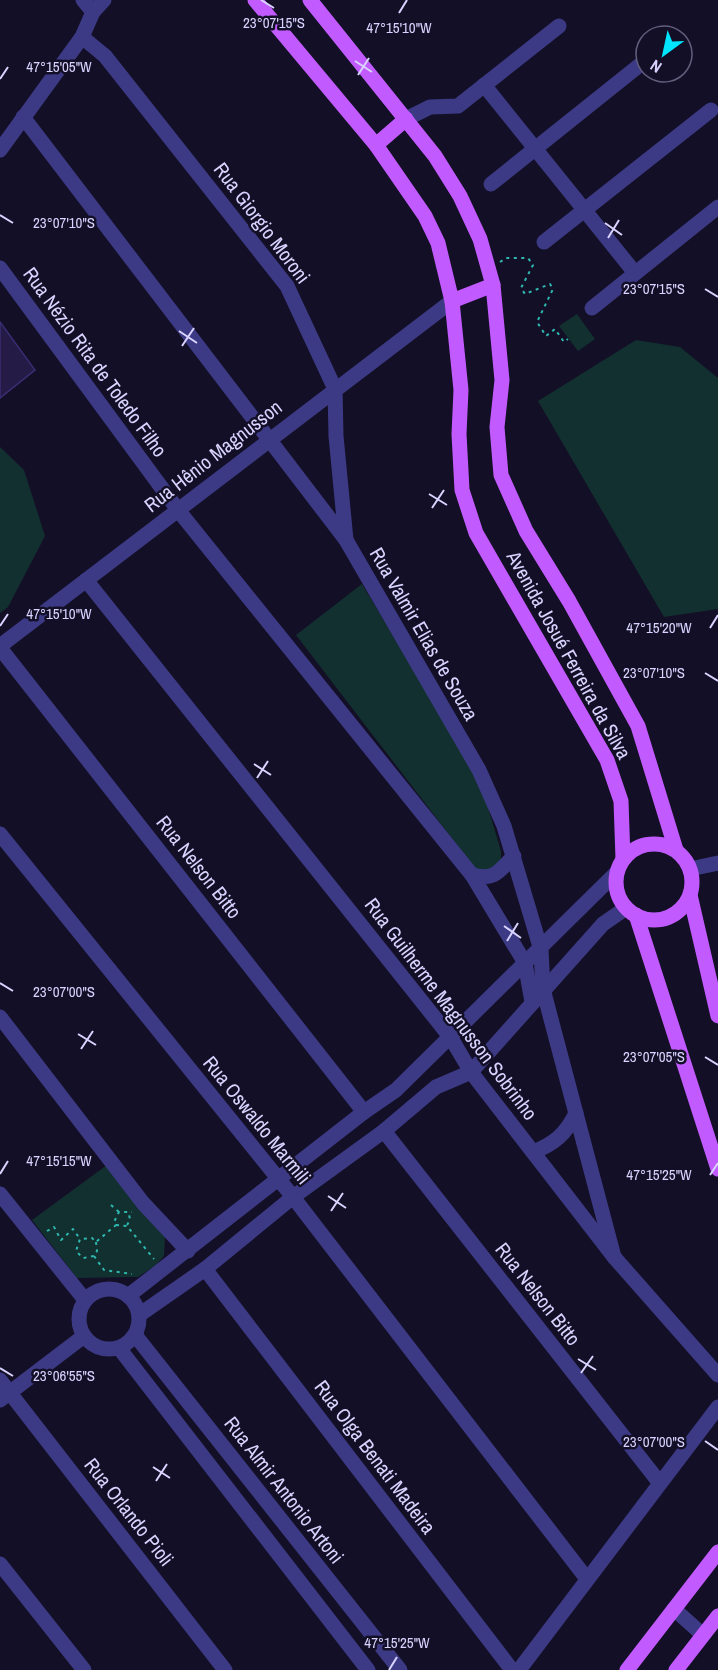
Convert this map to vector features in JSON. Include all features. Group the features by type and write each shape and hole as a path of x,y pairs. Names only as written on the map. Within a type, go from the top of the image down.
{"main road":[{"name":"Avenida Josué Ferreira da Silva","path":"255,0 376,145 425,216 441,252 452,301 461,390 459,434 462,490 476,533 607,760 621,801 620,866"},
{"name":"Avenida Josué Ferreira da Silva","path":"310,0 435,156 460,196 480,239 491,278 502,380 496,427 501,475 525,531 569,601 638,726 675,850"},
{"path":"376,145 406,119"},
{"path":"452,301 491,278"},
{"path":"631,912 648,920 662,919 674,915 684,906 693,882 690,869 675,850 652,843 640,846 620,866 619,897 631,912 718,1169"},
{"path":"690,895 718,1016"},
{"path":"627,1670 718,1552"},
{"path":"676,1670 718,1616"}],"street":[{"path":"2,143 82,37 88,6 104,0"},
{"path":"406,119 430,107 458,106 559,26"},
{"name":"Rua Giorgio Moroni","path":"82,37 105,56 287,286 335,389 336,436 346,540"},
{"path":"491,184 634,70"},
{"path":"484,85 635,273"},
{"path":"544,242 711,110"},
{"name":"Rua Valmir Elias de Souza","path":"23,117 346,540 479,770 514,855 541,950 543,989 614,1257"},
{"path":"592,308 718,207"},
{"name":"Rua Nézio Rita de Toledo Filho","path":"0,268 178,510 472,875 525,963"},
{"name":"Rua Hênio Magnusson","path":"0,647 452,301"},
{"name":"Rua Guilherme Magnusson Sobrinho","path":"86,580 451,1038 471,1072 614,1257 718,1375"},
{"name":"Rua Nelson Bitto","path":"0,647 364,1112"},
{"name":"Rua Oswaldo Marmili","path":"0,834 293,1197 587,1579"},
{"path":"472,875 486,878 496,874 514,855"},
{"path":"690,869 718,863"},
{"path":"128,1296 364,1112 396,1090 541,950 620,866"},
{"path":"139,1315 205,1269 293,1197 384,1131 436,1087 471,1072 603,924 631,912"},
{"path":"525,963 532,1002"},
{"path":"0,1017 143,1203 188,1251"},
{"path":"533,1152 549,1146 561,1137 576,1113"},
{"name":"Rua Nelson Bitto","path":"384,1131 659,1482"},
{"path":"0,1194 85,1300"},
{"name":"Rua Olga Benati Madeira","path":"205,1269 512,1670"},
{"path":"112,1288 128,1296 136,1305 139,1315 135,1335 119,1348 100,1348 84,1336 78,1318 85,1300 101,1289 112,1288"},
{"name":"Rua Almir Antonio Artoni","path":"135,1335 400,1670"},
{"path":"3,1391 84,1336"},
{"path":"119,1348 368,1670"},
{"name":"Rua Orlando Pioli","path":"3,1391 225,1670"},
{"path":"519,1670 718,1407"},
{"path":"0,1564 84,1670"},
{"path":"674,1609 703,1635"}],"path":[{"path":"491,278 506,258 528,258 533,265 521,288 525,294 550,284 553,289 537,322 546,336 555,329 564,342 568,339"},
{"path":"129,1214 143,1203"},
{"path":"111,1204 119,1212"},
{"path":"119,1212 123,1210 129,1214 130,1220 127,1226"},
{"path":"117,1225 114,1222 119,1212"},
{"path":"96,1242 117,1225 127,1226 155,1261 149,1267"},
{"path":"35,1239 54,1227 61,1240 73,1229 80,1239"},
{"path":"92,1238 96,1242 97,1251 94,1256 84,1258 80,1256 76,1251 80,1239 92,1238"},
{"path":"94,1256 104,1270 134,1274"}],"green space":[{"path":"577,314 595,339 578,351 559,326"},
{"path":"636,340 680,347 718,378 718,609 664,617 538,401"},
{"path":"0,447 24,470 45,536 8,607 0,613"},
{"path":"362,584 480,781 501,851 501,862 494,870 478,870 474,867 296,635"},
{"path":"107,1165 165,1237 164,1256 156,1265 138,1277 77,1278 32,1220"}],"building":[{"path":"0,322 35,370 0,398"}]}
